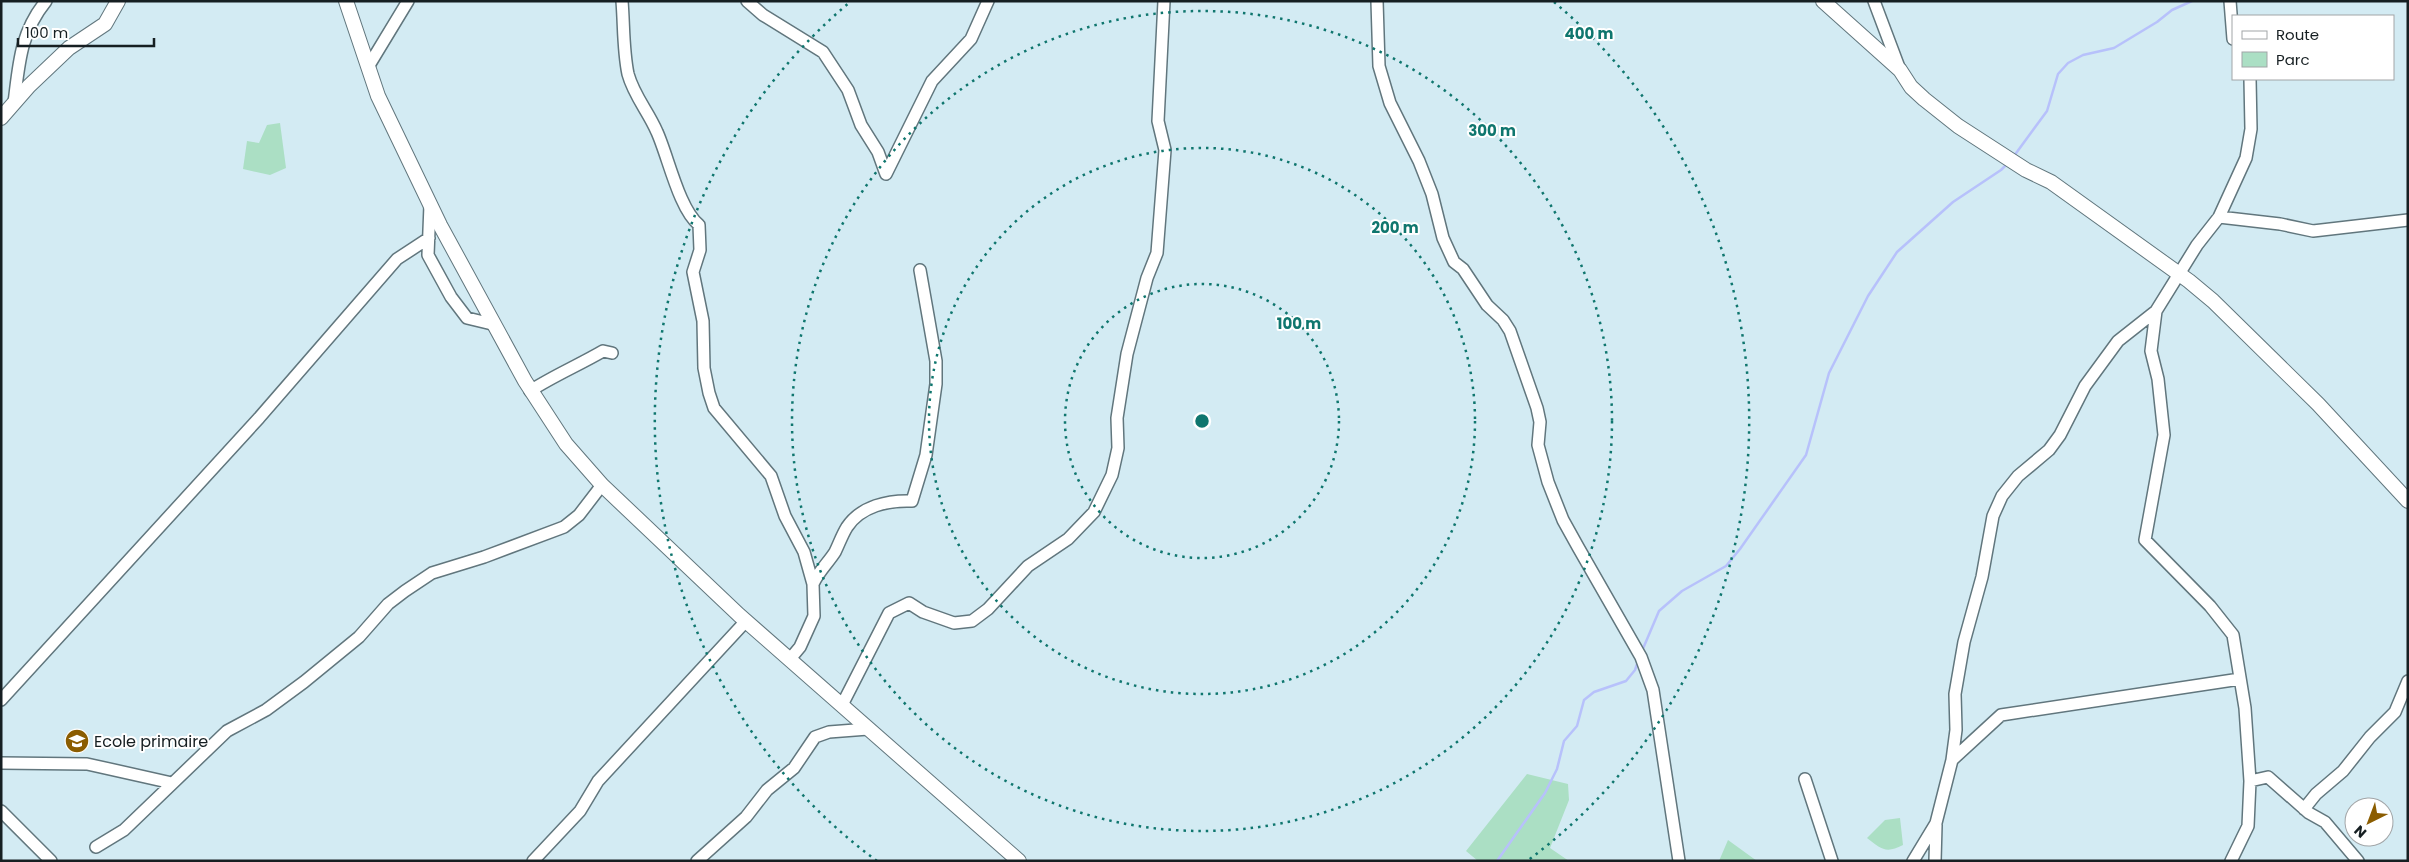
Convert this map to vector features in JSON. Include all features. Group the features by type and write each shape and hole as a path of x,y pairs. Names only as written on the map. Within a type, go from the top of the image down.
{"street":[{"path":"14,103 22,43 31,22 46,1"},
{"path":"1,118 29,86 69,48 105,24 118,1"},
{"path":"346,1 368,68 399,144 492,324 530,391 566,444 602,484 746,621 1019,861"},
{"path":"368,68 408,1"},
{"path":"622,1 624,38 632,87 656,130 692,220 698,225 700,250 693,272 703,321 705,381 714,408 772,476 785,516 804,552 813,584 814,616 800,647 790,659"},
{"path":"747,1 763,15 824,52 848,90 861,125 878,152 886,174 932,82 971,39 988,1"},
{"path":"842,705 889,613 909,603 923,612 954,623 972,621 988,609 1028,566 1068,539 1094,512 1112,475 1118,448 1117,418 1127,354 1147,278 1157,253 1164,150 1158,121 1164,1"},
{"path":"1377,1 1379,66 1390,103 1419,161 1432,194 1443,238 1454,262 1463,269 1487,305 1503,320 1510,331 1540,422 1538,445 1548,482 1574,541 1641,657 1653,690 1679,861"},
{"path":"1823,1 1900,70"},
{"path":"1874,1 1900,70 1911,87 1958,126 2066,192 2213,301 2318,404 2408,501"},
{"path":"2230,1 2232,26"},
{"path":"1935,861 1936,823 1952,760 1956,730 1955,694 1964,642 1982,577 1993,516 2002,496 2018,476 2048,450 2060,435 2085,386 2118,341 2156,311 2219,216 2246,158 2251,129 2250,80"},
{"path":"430,205 428,255 451,297 467,318 492,324"},
{"path":"2219,216 2280,224 2314,232 2408,220"},
{"path":"1,700 258,418 397,259 429,238"},
{"path":"813,584 834,553 848,526 860,513 877,505 901,500 912,500 926,455 936,384 936,361 920,270"},
{"path":"2156,311 2150,351 2158,379 2164,435 2145,540 2210,606 2233,635 2240,679 2250,781 2248,826 2231,861"},
{"path":"530,391 545,381 568,372 603,351 612,353"},
{"path":"96,848 124,830 227,731 266,710 358,637 388,604 405,591 432,573 492,554 564,527 579,515 602,484"},
{"path":"533,861 580,812 598,781 746,621"},
{"path":"1952,760 2001,715 2240,679"},
{"path":"2304,809 2316,794 2343,771 2370,737 2394,712 2408,681"},
{"path":"697,861 746,817 767,790 794,768 815,737 829,732 868,729"},
{"path":"1,763 88,764 172,783"},
{"path":"2250,781 2268,777 2304,809 2325,822 2358,861"},
{"path":"1805,779 1832,861"},
{"path":"1,811 51,861"},
{"path":"1912,861 1936,823"}],"green space":[{"path":"280,123 286,168 270,175 243,169 247,141 259,143 267,125"},
{"path":"1527,774 1568,784 1569,800 1550,848 1569,861 1478,861 1466,851"},
{"path":"1900,818 1903,845 1888,850 1876,845 1867,838 1885,820"},
{"path":"1728,840 1757,861 1719,861"}],"waterway":[{"path":"2014,156 2047,111 2058,74 2068,63 2083,55 2114,48 2157,22 2172,10 2192,1"},
{"path":"1642,651 1659,611 1682,591 1726,566 1806,455 1829,373 1868,296 1897,252 1953,202 2007,164"},
{"path":"1497,861 1545,793 1557,769 1564,741 1577,726 1584,700 1594,692 1626,681 1635,670 1638,661"}],"place":[{"name":"Ecole primaire","path":"77,741"}]}
